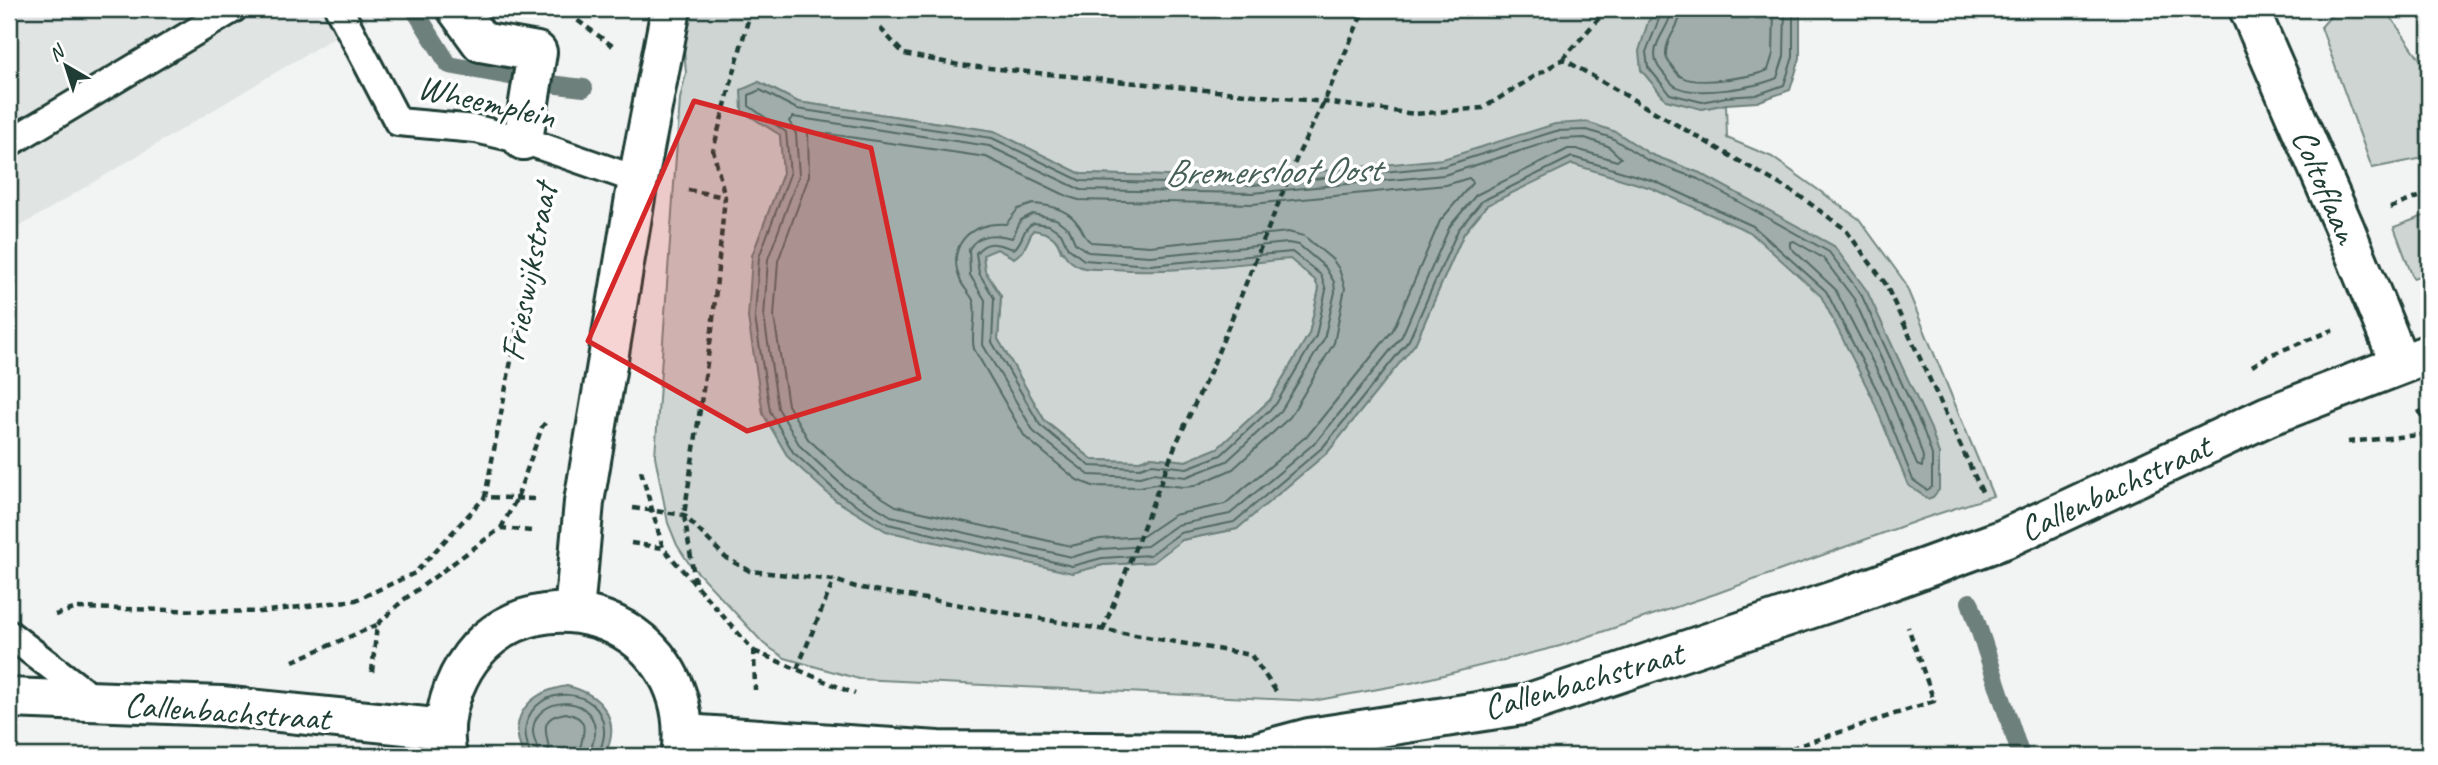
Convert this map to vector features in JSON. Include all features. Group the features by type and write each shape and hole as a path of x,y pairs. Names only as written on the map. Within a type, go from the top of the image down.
{"street":[{"path":"457,9 481,42 537,52 537,145"},
{"path":"574,613 584,502 638,180 671,9"},
{"name":"Coltoflaan","path":"2249,9 2344,227 2414,359"},
{"name":"Callenbachstraat","path":"682,745 757,738 939,751 1253,754 1309,737 1522,705 1892,580 2004,539 2268,416 2414,359"},
{"path":"446,743 449,702 459,676 475,653 495,634 519,621 546,614 574,613 599,618 623,628 644,643 660,662 674,684 681,709 682,745"},
{"name":"Callenbachstraat","path":"9,698 221,706 366,722 446,743"}],"lane":[{"path":"9,142 233,9"},
{"name":"Wheemplein","path":"339,9 398,121 476,130 537,145 638,180"},
{"path":"9,634 97,702"}],"path":[{"path":"579,9 577,20 616,49"},
{"path":"695,583 684,515 712,330 725,197 713,150 751,9"},
{"path":"1103,630 1175,446 1210,372 1298,155 1324,103 1364,9"},
{"path":"880,28 904,54 959,65 1415,114 1483,108 1563,60 1607,9"},
{"path":"1563,60 1798,195 1844,229 1885,283 2004,539"},
{"name":"Frieswijkstraat","path":"485,497 537,145"},
{"path":"54,615 76,608 260,612 356,600 415,573 485,497 584,502 684,515 726,558 750,571 834,580 856,587 1251,655 1309,737"},
{"path":"366,722 377,625 402,601 501,528"},
{"path":"663,548 754,651 757,738"},
{"path":"797,669 834,580"},
{"path":"1768,756 1934,701 1892,580"}],"highlighted area":[{"path":"694,101 871,148 919,378 747,431 588,341"}],"shaded area":[{"path":"9,9 381,9 9,233"},
{"path":"689,9 1657,9 1648,22 1702,109 1726,104 1727,138 1772,157 1859,219 1904,281 1993,496 1560,646 1411,683 1313,701 859,679 785,658 764,644 688,562 677,545 668,523 655,456 680,99 686,73 683,37","holes":["759,82 798,102 994,131 1081,174 1252,178 1487,205 1464,233 1415,344 1237,529 1182,540 1153,562 1103,565 1072,573 752,256 783,173 780,135"]},
{"path":"2337,9 2385,9 2429,72 2429,157 2372,168 2321,27"},
{"path":"2429,214 2429,273 2413,278 2394,227"},
{"path":"1033,230 1051,236 1061,252 1215,266 1290,258 1315,280 1319,289 1309,334 1270,400 1218,448 1186,461 1151,457 1140,461 1093,460 1045,421 998,339 1001,296 985,271 983,254 997,249 1023,251"}],"water":[{"path":"1657,9 1800,9 1800,58 1790,90 1757,102 1702,109 1666,100 1641,70 1639,51 1648,22"},
{"path":"759,82 798,102 994,131 1081,174 1252,178 1443,159 1555,124 1587,122 1616,132 1650,154 1700,173 1834,246 1867,291 1931,429 1939,454 1939,490 1928,499 1908,485 1872,397 1821,296 1750,232 1651,188 1572,164 1487,205 1464,233 1415,344 1328,452 1237,529 1182,540 1153,562 1103,565 1072,573 886,531 835,500 788,457 763,414 748,318 752,256 783,173 780,135 742,111 741,90","holes":["1033,230 1057,241 1072,262 1088,269 1179,269 1290,259 1315,280 1319,289 1309,334 1270,400 1218,448 1186,461 1151,457 1140,461 1093,460 1045,421 998,339 1001,296 985,271 983,255 997,249 1014,258 1023,251"]},
{"path":"567,686 590,695 606,711 611,731 604,756 524,756 518,730 524,709 541,694"}],"waterway":[{"name":"Bremersloot Oost","path":"414,9 449,65 509,76"},
{"name":"Bremersloot Oost","path":"549,84 584,88"},
{"name":"Bremersloot Oost","path":"1970,602 2021,756"}]}
